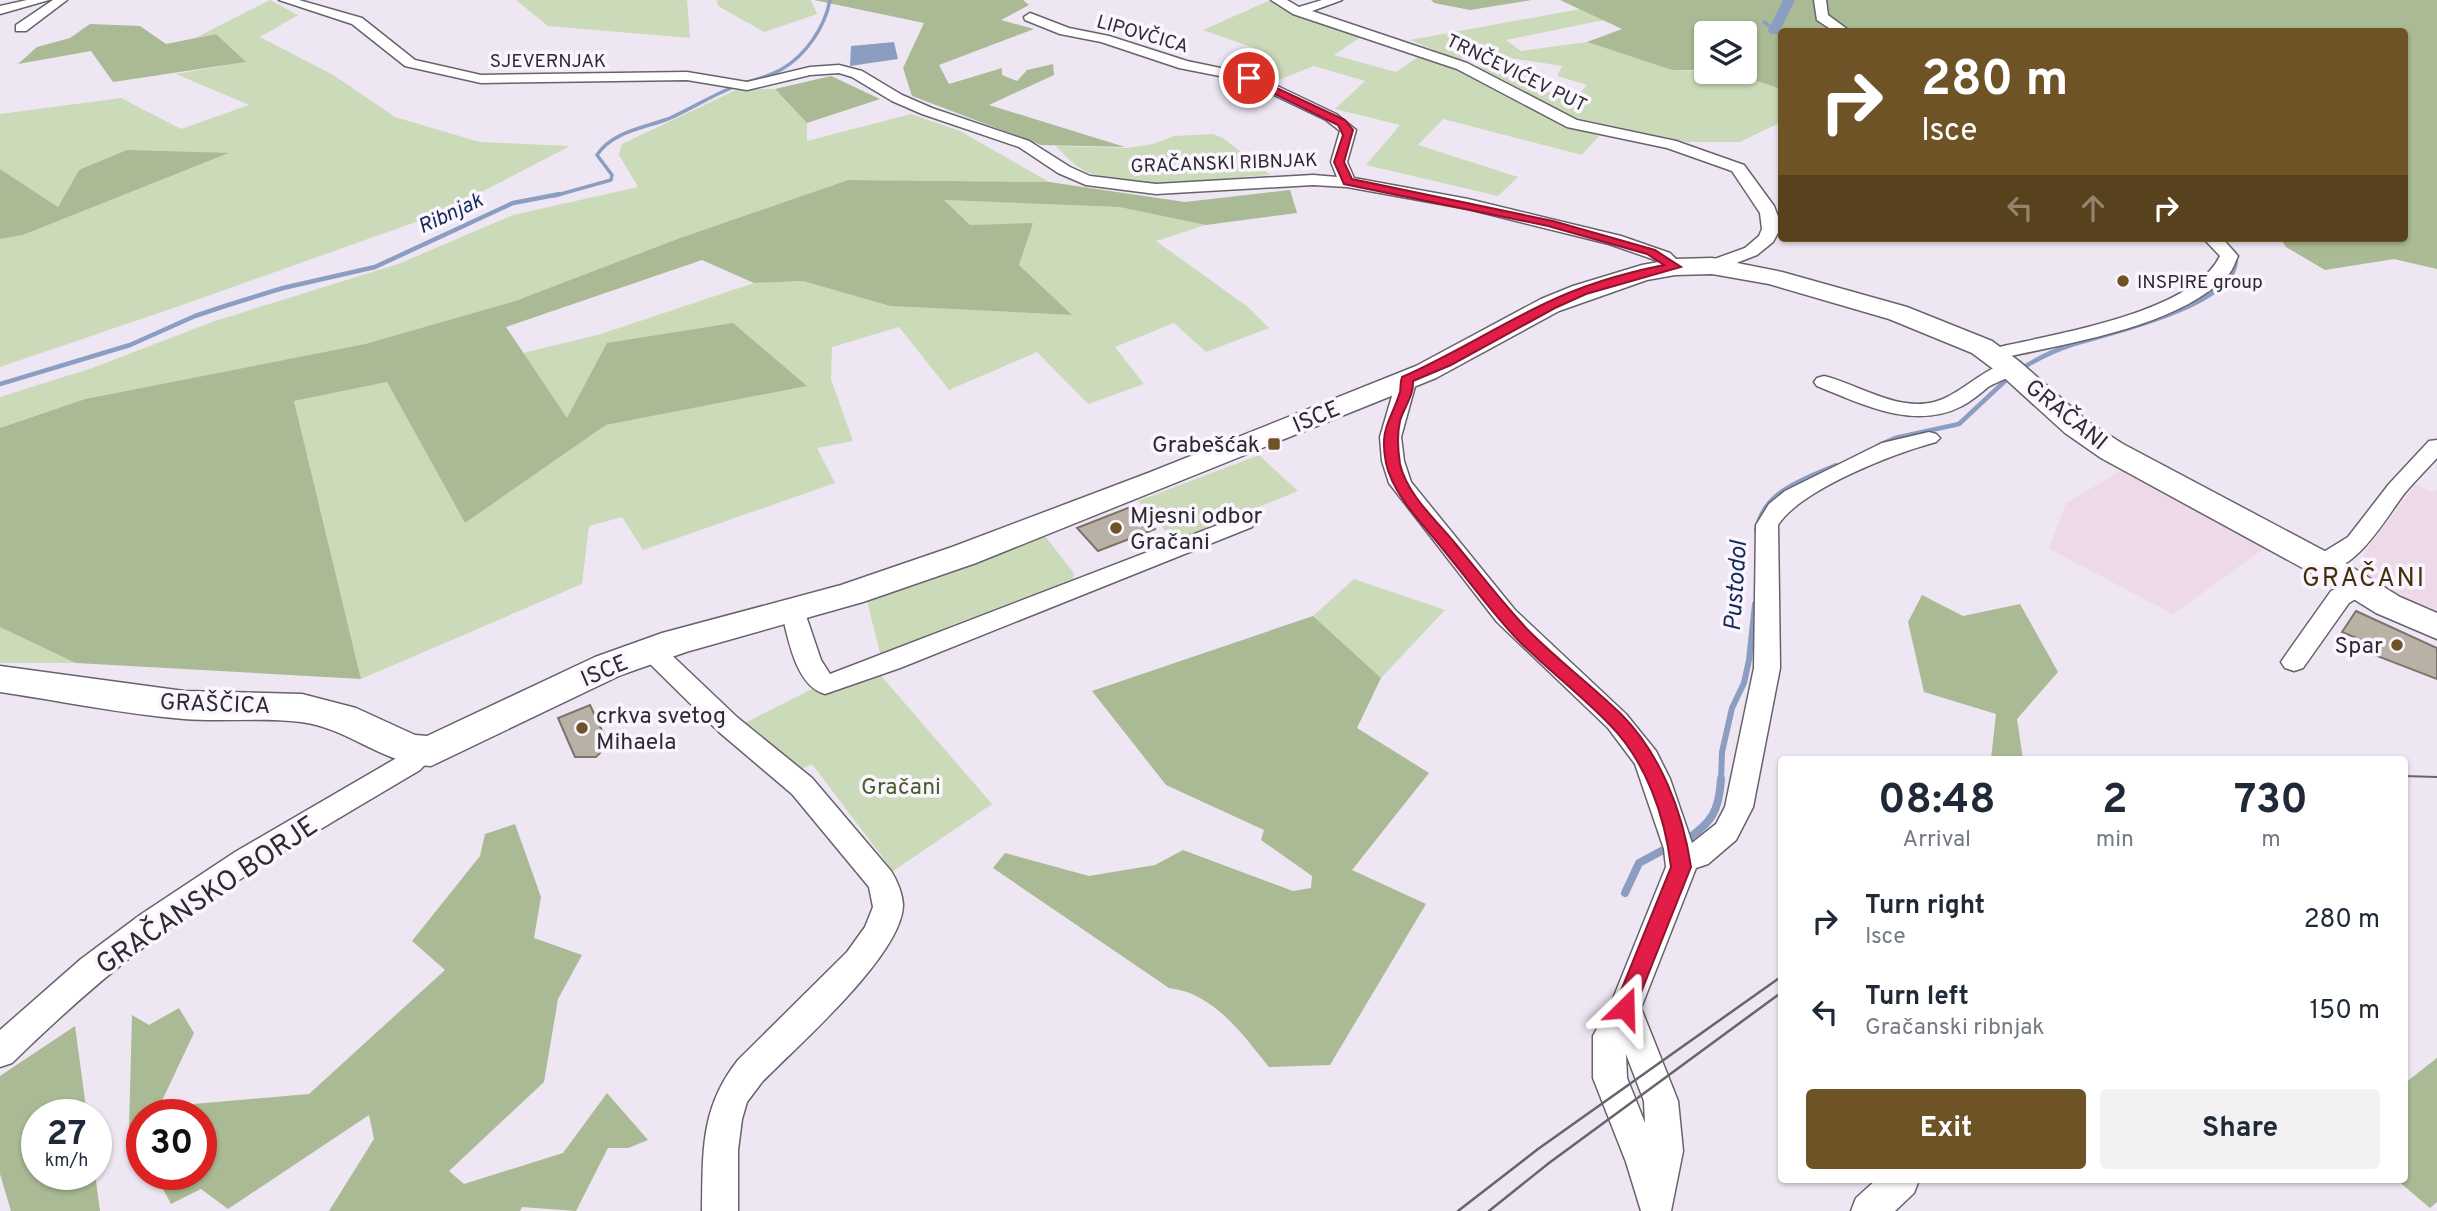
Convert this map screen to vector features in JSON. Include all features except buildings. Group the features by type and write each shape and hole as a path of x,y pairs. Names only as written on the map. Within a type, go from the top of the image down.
{"street":[{"path":"0,10 14,2 43,0"},
{"path":"22,28 61,0"},
{"name":"SJEVERNJAK","path":"285,0 357,20 410,63 481,79 687,76 747,86"},
{"name":"TRNČEVIĆEV PUT","path":"1277,0 1298,11 1462,66 1572,124 1671,144 1738,169 1771,218 1769,233 1749,263"},
{"path":"1298,11 1336,0"},
{"path":"1820,0 1822,17 1839,28"},
{"name":"LIPOVČICA","path":"1030,17 1065,31 1104,39 1184,65 1249,78 1331,117 1348,130 1339,162 1348,181"},
{"name":"GRAČANSKI RIBNJAK","path":"747,86 810,71 839,69 857,74 897,98 927,111 1024,144 1064,170 1086,180 1156,189 1313,180 1348,181 1549,223 1651,252 1675,267"},
{"path":"1824,382 1892,407 1930,410 1948,405 1997,372 2002,361 2169,307 2222,271 2229,256 2217,242"},
{"name":"GRAČANI","path":"1675,267 1749,263 1898,313 1963,339 2002,361 2067,420 2112,451 2322,564 2356,587 2404,613 2437,627"},
{"name":"ISCE","path":"423,752 443,747 608,666 652,650 887,582 990,545 1210,460 1447,362 1550,305 1582,292 1642,273 1675,267"},
{"path":"1407,379 1407,390 1393,421 1391,442 1400,483 1506,616 1543,654 1596,700 1632,738 1656,779 1677,847 1679,874 1625,1008 1609,1036 1610,1078 1644,1162 1656,1207"},
{"path":"1677,847 1698,855 1726,832 1739,807 1767,667 1768,525 1774,513 1793,496 1890,448 1929,438"},
{"path":"2322,564 2342,555 2361,541 2400,485 2437,446"},
{"path":"793,610 816,676 825,685 856,676 1244,522"},
{"path":"2294,662 2340,597 2356,587"},
{"path":"652,650 701,700 816,801 884,885 889,904 884,925 854,968 764,1055 736,1090 729,1103 722,1148 720,1211"},
{"name":"GRAŠČICA","path":"0,679 184,705 302,708 343,718 410,750 423,752"},
{"name":"GRAČANSKO BORJE","path":"0,1052 86,975 149,926 305,825 410,763 423,752"},
{"path":"1869,1211 1898,1183"}],"shaded area":[{"path":"2124,469 2266,547 2173,614 2049,549 2066,503"},
{"path":"2415,485 2434,492 2437,489 2437,610 2390,592 2361,575 2359,568 2366,550"}],"green space":[{"path":"270,0 298,15 260,37 335,76 395,117 480,142 570,146 441,213 0,367 0,239 23,235 227,154 79,170 58,207 0,169 0,114 121,98 181,129 249,105 176,74 245,62 216,34 195,38"},
{"path":"516,0 687,0 690,38 548,26"},
{"path":"717,0 811,0 817,14 764,32 718,6"},
{"path":"814,0 1023,0 1029,5 1001,20 1034,29 939,65 949,84 1002,68 1002,75 1017,81 1027,70 1053,64 1054,75 989,105 1125,147 1041,145 912,96 903,68 924,23"},
{"path":"1431,0 1532,0 1470,10 1434,3"},
{"path":"1560,0 2437,0 2437,269 2394,259 2325,270 2286,247 2283,242 2408,242 2408,28 1778,28 1778,88 1757,81 1757,21 1694,21 1694,70 1672,70 1587,42 1622,29"},
{"path":"1268,1 1361,37 1334,55 1396,72 1419,56 1453,68 1559,124 1599,136 1582,155 1443,119 1418,145 1518,177 1498,196 1366,165 1400,125 1335,109 1365,81 1314,66 1273,82 1220,66 1254,48 1203,30"},
{"path":"1580,9 1604,20 1506,40 1521,51 1587,42 1672,70 1694,71 1694,84 1757,84 1757,81 1778,88 1778,123 1740,142 1686,142 1573,117 1472,65 1532,76 1527,87 1575,98 1587,85 1557,76 1562,66 1478,53 1458,60 1410,40"},
{"path":"90,24 140,26 166,44 216,34 246,62 113,82 91,51 18,64 37,47 70,38"},
{"path":"831,76 880,99 807,123 775,89"},
{"path":"738,89 775,89 807,123 807,141 911,114 960,131 1049,182 848,180 680,238 515,301 365,344 85,399 0,428 0,397 92,368 215,321 398,264 513,215 638,187 619,155 622,144"},
{"path":"1213,134 1223,138 1270,175 1176,183 1129,182 1085,171 1056,146 1127,148 1153,144 1174,136"},
{"path":"127,150 229,153 23,235 0,239 0,169 58,207 79,170"},
{"path":"848,180 1049,182 1185,202 1290,190 1297,213 1206,225 1119,207 944,200 970,225 1033,223 1019,265 1072,315 890,306 803,281 754,283 702,260 506,327 567,418 607,343 733,323 807,386 606,425 465,523 387,382 294,401 361,679 76,663 0,627 0,428 85,399 365,344 515,301 680,238"},
{"path":"944,200 1119,207 1206,225 1156,241 1248,307 1269,328 1206,352 1174,323 1115,347 1144,384 1088,404 1037,352 949,390 899,327 832,347 831,379 853,441 817,448 835,483 643,550 622,517 589,526 582,584 361,679 294,401 387,382 465,523 606,425 806,386 567,419 523,353 601,334 754,283 803,281 890,306 1071,315 1019,265 1032,224 970,225"},
{"path":"1259,455 1298,491 1175,541 1138,501"},
{"path":"1044,535 1074,573 1073,580 954,624 882,661 866,597"},
{"path":"1354,579 1445,610 1381,678 1313,616"},
{"path":"1922,595 1963,616 2020,604 2058,672 2017,719 2023,756 1991,756 1996,714 1924,692 1908,622"},
{"path":"1313,616 1381,678 1357,728 1429,773 1352,870 1426,904 1330,1065 1269,1067 1226,1017 1213,1006 1185,991 1169,988 993,868 1005,853 1089,876 1155,865 1183,850 1293,891 1311,888 1312,876 1261,840 1264,830 1166,785 1092,691"},
{"path":"0,625 84,663 0,663"},
{"name":"Gračani","path":"877,671 992,804 893,871 812,764 797,771 741,725 818,686 824,694"},
{"path":"515,824 541,897 534,938 582,955 558,999 544,1082 449,1171 464,1184 563,1153 607,1093 648,1140 628,1148 608,1148 576,1211 522,1207 520,1211 329,1211 374,1139 369,1115 228,1209 202,1190 217,1190 217,1102 309,1094 445,970 412,941 480,856 485,834"},
{"path":"179,1008 194,1033 163,1099 130,1099 132,1015 149,1025"},
{"path":"75,1026 85,1099 21,1099 21,1190 97,1190 100,1211 11,1211 0,1174 0,1076"},
{"path":"2437,1058 2437,1202 2430,1208 2401,1183 2408,1183 2408,1081"},
{"path":"164,1190 199,1190 171,1204"}],"water":[{"path":"894,42 898,59 850,66 851,46"}],"waterway":[{"name":"Ribnjak","path":"554,196 611,180 612,175 597,155 603,147 619,136 668,119 723,92 770,75 791,63 819,30 830,0"},
{"path":"1774,31 1789,0"},
{"name":"Pustodol","path":"1764,22 1778,32"},
{"name":"Ribnjak","path":"0,384 130,345 195,316 228,305 283,288 375,267 513,203 560,194"},
{"name":"Pustodol","path":"2021,369 2060,349 2144,324 2200,300 2222,286 2234,270 2234,252"},
{"name":"Pustodol","path":"1877,446 1895,438 1959,424 2005,381"},
{"name":"Pustodol","path":"1757,531 1767,506 1776,497 1799,482 1836,466"},
{"name":"Pustodol","path":"1721,780 1722,752 1732,708 1744,683 1749,660 1755,604"},
{"name":"Pustodol","path":"1685,841 1708,822 1716,808 1721,779"},
{"name":"Pustodol","path":"1625,893 1639,863 1669,847"}],"tram line":[{"path":"2408,776 2437,777"},
{"path":"1458,1211 1538,1149 1778,979"},
{"path":"1489,1211 1549,1163 1778,995"}],"place":[{"name":"INSPIRE group","path":"2123,281"},
{"name":"Grabešćak","path":"1274,444"},
{"name":"Mjesni odbor Gračani","path":"1116,528"},
{"name":"Spar","path":"2397,645"},
{"name":"crkva svetog Mihaela","path":"582,728"}],"district":[{"name":"GRAČANI","path":"2364,577"}],"route":[{"path":"1249,78 1341,122 1348,130 1348,135 1339,162 1348,181 1438,201 1468,204 1615,240 1664,257 1675,267 1616,280 1550,305 1447,362 1407,379 1407,390 1393,421 1391,442 1400,483 1421,513 1524,636 1617,721 1646,758 1656,779 1679,849 1681,867 1625,1008"}]}
